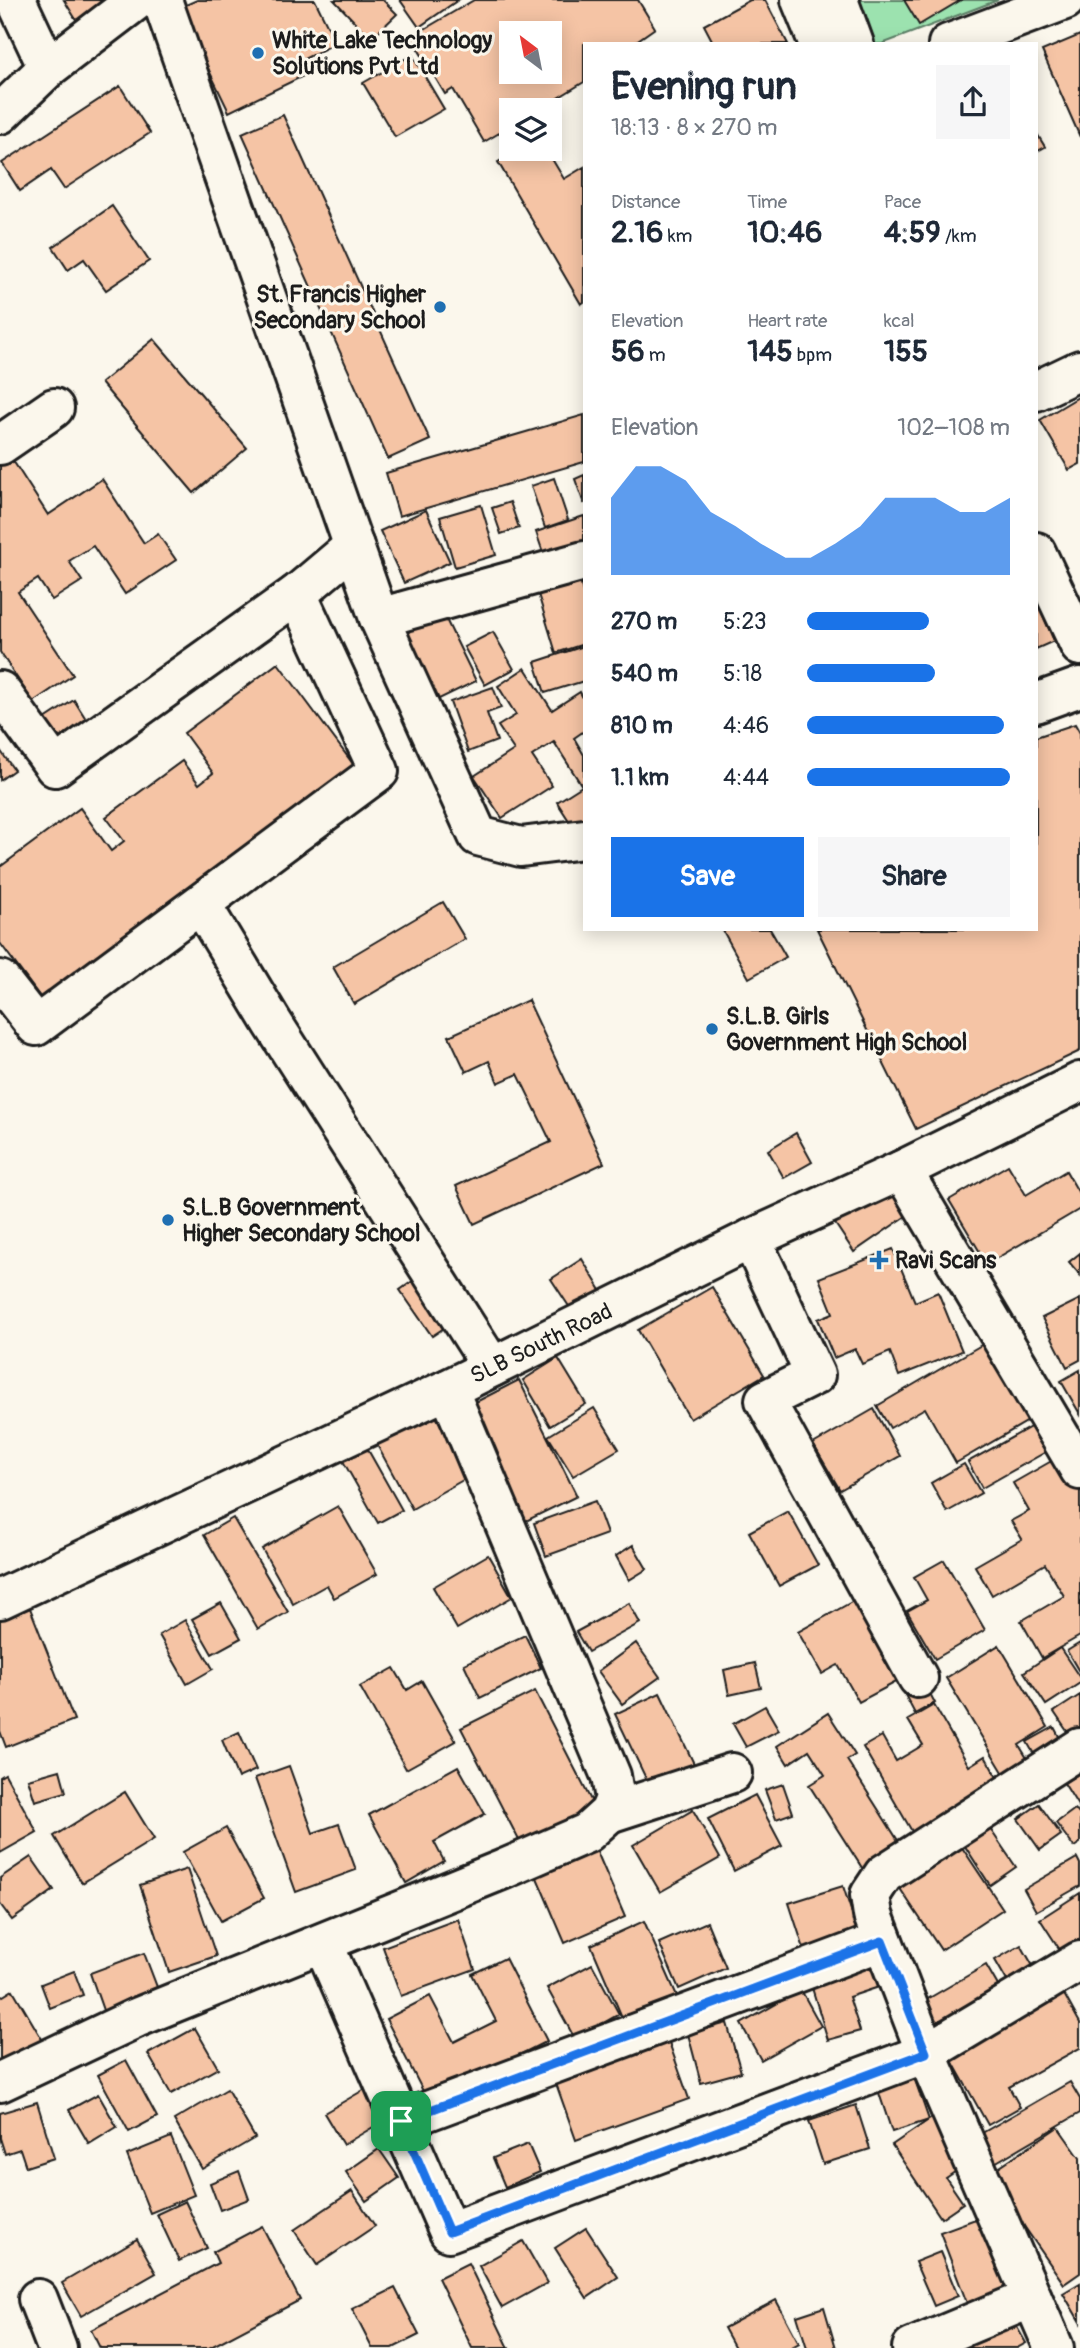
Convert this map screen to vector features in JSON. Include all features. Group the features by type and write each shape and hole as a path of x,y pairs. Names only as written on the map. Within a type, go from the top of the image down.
{"street":[{"path":"16,0 48,68"},
{"path":"0,114 48,68 137,0"},
{"path":"162,0 379,618 478,836 521,847 583,839"},
{"path":"801,0 818,42"},
{"path":"838,0 853,42"},
{"path":"953,42 1065,0"},
{"path":"1038,390 1080,370"},
{"path":"0,445 54,408"},
{"path":"0,691 55,767 298,594 354,546"},
{"path":"1038,555 1080,646"},
{"path":"379,618 583,561"},
{"path":"0,980 36,1026 379,771 298,594"},
{"path":"1038,702 1080,687"},
{"path":"201,904 272,1022 492,1367"},
{"name":"SLB South Road","path":"0,1599 448,1389 751,1239 902,1170 1080,1082"},
{"path":"902,1170 1080,1470"},
{"path":"751,1239 815,1375 765,1400 918,1678"},
{"path":"448,1389 611,1776 615,1799 609,1813"},
{"path":"1062,2343 1032,2298 926,2053 882,1941 873,1915 870,1895 884,1874 1080,1748"},
{"path":"0,2082 136,2018 587,1833 609,1813 732,1773"},
{"path":"401,2121 882,1941"},
{"path":"323,1943 449,2232 926,2053 1080,1961"},
{"path":"912,2348 1032,2298"},
{"path":"38,2299 57,2348"}],"green space":[{"path":"853,0 998,0 887,42 868,42"}],"building":[{"path":"64,0 120,0 80,26"},
{"name":"White Lake Technology Solutions Pvt Ltd","path":"197,0 315,0 336,43 296,63 303,76 229,112 179,8"},
{"path":"334,0 383,0 397,14 371,39"},
{"path":"400,0 458,0 419,27"},
{"path":"474,0 638,0 655,28 635,42 583,42 583,83 558,98 499,98 499,133 484,142 453,89 445,94 411,37"},
{"path":"750,0 765,0 787,42 713,42 704,25"},
{"path":"904,0 961,0 919,25"},
{"path":"1080,35 1080,137 1042,51"},
{"path":"412,55 444,109 395,137 363,83"},
{"path":"120,86 150,133 64,189 51,170 20,191 2,163"},
{"path":"283,115 430,440 388,459 242,133"},
{"path":"1038,135 1045,147 1038,151"},
{"path":"553,161 564,179 583,168 581,304 498,162"},
{"path":"112,206 149,261 106,290 84,259 68,270 53,247"},
{"path":"154,339 247,448 194,493 101,383"},
{"path":"1080,396 1080,464 1069,470 1040,420"},
{"path":"583,415 583,462 399,516 386,473"},
{"path":"10,456 48,515 102,479 144,543 158,534 176,560 125,594 93,546 69,561 82,581 52,600 38,579 18,592 73,675 33,702 0,652 0,463"},
{"path":"583,475 583,501 575,479"},
{"path":"554,478 568,520 545,528 531,486"},
{"path":"510,502 519,528 501,534 492,508"},
{"path":"481,505 496,555 455,567 440,517"},
{"path":"426,510 450,562 404,583 380,531"},
{"path":"583,516 583,558 549,570 536,532"},
{"path":"580,581 583,592 583,644 556,653 538,594"},
{"path":"1038,603 1054,641 1038,648"},
{"path":"439,605 476,681 433,702 396,626"},
{"path":"493,632 514,669 485,685 464,647"},
{"path":"583,646 583,681 545,693 535,662"},
{"path":"278,663 359,772 46,1005 0,943 0,867 80,808 111,851 124,841 106,817 182,761 199,784 213,773 184,733"},
{"path":"525,668 552,710 580,692 583,698 583,732 574,738 583,753 583,825 575,830 557,802 582,786 554,742 532,756 552,786 502,818 474,776 514,750 498,726 516,715 498,686"},
{"path":"493,687 501,708 487,713 497,741 468,752 450,702"},
{"path":"74,700 93,730 64,749 45,719"},
{"path":"1075,724 1080,733 1080,1051 916,1129 818,931 1038,931 1038,736"},
{"path":"0,750 14,770 0,780"},
{"path":"443,902 465,939 354,1004 333,967"},
{"path":"723,931 771,931 786,957 749,978"},
{"path":"528,1000 604,1163 474,1224 456,1186 551,1142 518,1074 498,1083 489,1061 466,1072 449,1036"},
{"path":"796,1133 812,1162 784,1178 768,1150"},
{"path":"1008,1165 1026,1195 1066,1171 1080,1195 1080,1209 987,1264 949,1200"},
{"path":"892,1182 912,1212 854,1252 834,1222"},
{"path":"893,1249 915,1302 938,1292 962,1351 899,1376 890,1352 862,1364 855,1349 834,1358 818,1319 833,1313 819,1278"},
{"path":"1080,1253 1080,1275 1069,1262"},
{"path":"582,1259 602,1292 572,1311 551,1279"},
{"path":"427,1271 459,1318 432,1336 400,1290"},
{"path":"712,1287 764,1375 690,1419 638,1330"},
{"path":"1080,1299 1080,1360 1067,1367 1042,1318"},
{"path":"983,1344 1010,1391 1017,1386 1035,1417 956,1463 925,1408 890,1428 877,1406"},
{"path":"558,1358 586,1404 550,1426 523,1380"},
{"path":"1080,1370 1080,1414 1061,1381"},
{"path":"519,1380 577,1496 526,1521 468,1406"},
{"path":"594,1408 619,1449 573,1476 548,1436"},
{"path":"874,1409 900,1456 840,1490 813,1444"},
{"path":"434,1413 470,1476 412,1509 377,1445"},
{"path":"1043,1420 1058,1445 982,1488 968,1462"},
{"path":"363,1441 402,1510 378,1523 339,1454"},
{"path":"1062,1455 1080,1487 1080,1636 1042,1658 1021,1621 1064,1596 1045,1564 992,1595 975,1566 1022,1539 1011,1521 1029,1511 1013,1483"},
{"path":"964,1464 981,1493 947,1512 931,1483"},
{"path":"595,1501 607,1534 546,1556 534,1523"},
{"path":"338,1506 377,1574 334,1598 327,1585 293,1604 262,1549"},
{"path":"788,1511 818,1565 779,1586 749,1532"},
{"path":"233,1518 288,1612 258,1629 204,1535"},
{"path":"633,1545 647,1569 629,1580 616,1556"},
{"path":"488,1555 512,1597 457,1629 433,1587"},
{"path":"944,1560 985,1630 935,1659 907,1611 927,1600 914,1577"},
{"path":"857,1599 902,1679 859,1702 838,1665 822,1674 798,1632"},
{"path":"221,1603 241,1638 212,1654 192,1619"},
{"path":"629,1603 640,1623 588,1652 576,1632"},
{"path":"30,1608 74,1720 6,1747 0,1731 0,1619"},
{"path":"185,1620 213,1669 187,1684 159,1635"},
{"path":"525,1635 541,1668 480,1698 464,1664"},
{"path":"636,1643 660,1677 622,1704 598,1671"},
{"path":"1080,1643 1080,1673 1067,1651"},
{"path":"999,1645 1048,1727 1019,1745 1033,1768 1009,1782 946,1678"},
{"path":"1060,1648 1080,1678 1080,1683 1046,1705 1024,1672"},
{"path":"755,1663 761,1688 729,1695 724,1670"},
{"path":"394,1668 407,1690 422,1681 456,1741 406,1769 360,1687"},
{"path":"925,1684 935,1703 915,1714 905,1695"},
{"path":"535,1691 597,1812 524,1850 461,1728"},
{"path":"660,1693 696,1768 651,1789 615,1714"},
{"path":"1080,1695 1080,1736 1073,1740 1054,1712"},
{"path":"934,1705 969,1766 985,1756 1004,1790 917,1840 863,1747 882,1736 896,1761 923,1745 908,1720"},
{"path":"765,1706 779,1730 746,1747 733,1724"},
{"path":"828,1713 855,1755 847,1760 904,1850 866,1874 809,1785 825,1775 809,1750 788,1764 777,1746"},
{"path":"1054,1727 1069,1755 1043,1770 1027,1742"},
{"path":"239,1732 256,1770 238,1778 222,1740"},
{"path":"289,1766 313,1833 339,1824 356,1870 296,1892 255,1778"},
{"path":"458,1766 485,1814 434,1842 444,1861 406,1883 369,1815"},
{"path":"60,1770 66,1792 35,1801 28,1779"},
{"path":"1080,1773 1080,1809 1064,1783"},
{"path":"5,1774 37,1832 0,1853 0,1777"},
{"path":"783,1784 793,1813 776,1819 765,1790"},
{"path":"125,1792 154,1839 82,1883 54,1836"},
{"path":"755,1795 782,1846 734,1871 708,1819"},
{"path":"1039,1804 1061,1835 1040,1850 1018,1819"},
{"path":"1075,1809 1080,1815 1080,1843 1074,1847 1056,1823"},
{"path":"693,1810 720,1858 660,1892 633,1845"},
{"path":"986,1823 1016,1867 990,1885 961,1840"},
{"path":"226,1828 264,1898 221,1921 183,1852"},
{"path":"592,1840 625,1917 565,1943 532,1866"},
{"path":"961,1846 1003,1909 941,1950 899,1887"},
{"path":"31,1857 54,1890 12,1920 0,1904 0,1878"},
{"path":"1077,1858 1080,1864 1080,1886 1036,1911 1024,1889"},
{"path":"187,1869 216,1956 169,1972 140,1885"},
{"path":"843,1886 861,1941 807,1958 789,1903"},
{"path":"1080,1893 1080,1938 1060,1950 1040,1919"},
{"path":"458,1919 475,1969 401,1996 383,1947"},
{"path":"644,1921 678,1998 624,2022 591,1945"},
{"path":"707,1922 726,1968 679,1989 659,1943"},
{"path":"1021,1945 1037,1973 1011,1988 995,1960"},
{"path":"144,1953 160,1995 105,2016 90,1973"},
{"path":"879,1955 888,1984 849,1997 860,2031 828,2040 809,1978"},
{"path":"505,1958 547,2041 428,2101 386,2019 430,1996 454,2042 496,2021 472,1974"},
{"path":"592,1964 619,2014 575,2039 547,1988"},
{"path":"986,1965 1001,1991 935,2031 919,2004"},
{"path":"74,1971 83,1995 50,2008 41,1984"},
{"path":"1060,1987 1080,2023 1080,2048 1009,2087 1020,2107 988,2125 951,2059 1036,2011 1031,2003"},
{"path":"13,1990 46,2046 0,2073 0,1998"},
{"path":"801,1990 821,2026 761,2060 741,2024"},
{"path":"727,2023 741,2072 701,2083 688,2034"},
{"path":"195,2028 218,2068 171,2094 148,2054"},
{"path":"665,2031 689,2099 576,2140 552,2072"},
{"path":"126,2060 157,2117 129,2132 98,2075"},
{"path":"910,2066 929,2120 892,2132 874,2078"},
{"path":"1070,2082 1080,2099 1080,2113 993,2164 977,2136"},
{"path":"367,2088 385,2120 343,2145 324,2113"},
{"path":"227,2089 255,2138 202,2169 174,2120"},
{"path":"98,2094 117,2127 89,2144 69,2110"},
{"path":"37,2102 54,2158 26,2167 20,2149 5,2154 0,2138 0,2113"},
{"path":"856,2105 870,2149 823,2164 809,2121"},
{"path":"939,2113 971,2161 946,2178 963,2203 941,2218 892,2145"},
{"path":"1058,2127 1080,2158 1080,2273 1064,2284 988,2174"},
{"path":"171,2137 194,2195 150,2213 127,2155"},
{"path":"528,2144 540,2172 505,2187 493,2158"},
{"path":"379,2149 399,2178 366,2201 346,2172"},
{"path":"239,2171 249,2199 220,2210 210,2183"},
{"path":"352,2191 375,2226 317,2265 294,2230"},
{"path":"185,2201 207,2248 179,2261 157,2214"},
{"path":"989,2214 1016,2285 967,2303 940,2232"},
{"path":"262,2226 300,2300 209,2348 100,2348 91,2330 218,2263 213,2252"},
{"path":"586,2228 618,2277 587,2298 555,2248"},
{"path":"137,2239 156,2273 81,2316 62,2283"},
{"path":"523,2241 547,2283 502,2308 479,2266"},
{"path":"940,2252 958,2296 934,2306 915,2262"},
{"path":"468,2263 509,2348 472,2348 438,2278"},
{"path":"1080,2283 1080,2322 1063,2293"},
{"path":"395,2288 419,2335 393,2348 372,2348 352,2309"},
{"path":"776,2300 799,2343 790,2348 735,2348 724,2328"},
{"path":"824,2307 836,2348 807,2348 797,2316"},
{"path":"1009,2313 1026,2343 1017,2348 950,2348"}],"place":[{"name":"White Lake Technology Solutions Pvt Ltd","path":"258,53"},
{"name":"St. Francis Higher Secondary School","path":"440,307"},
{"name":"S.L.B. Girls Government High School","path":"712,1029"},
{"name":"S.L.B Government Higher Secondary School","path":"168,1220"},
{"name":"Ravi Scans","path":"879,1260"}],"route":[{"path":"882,1941 926,2053 449,2232 401,2121 882,1941"}]}
